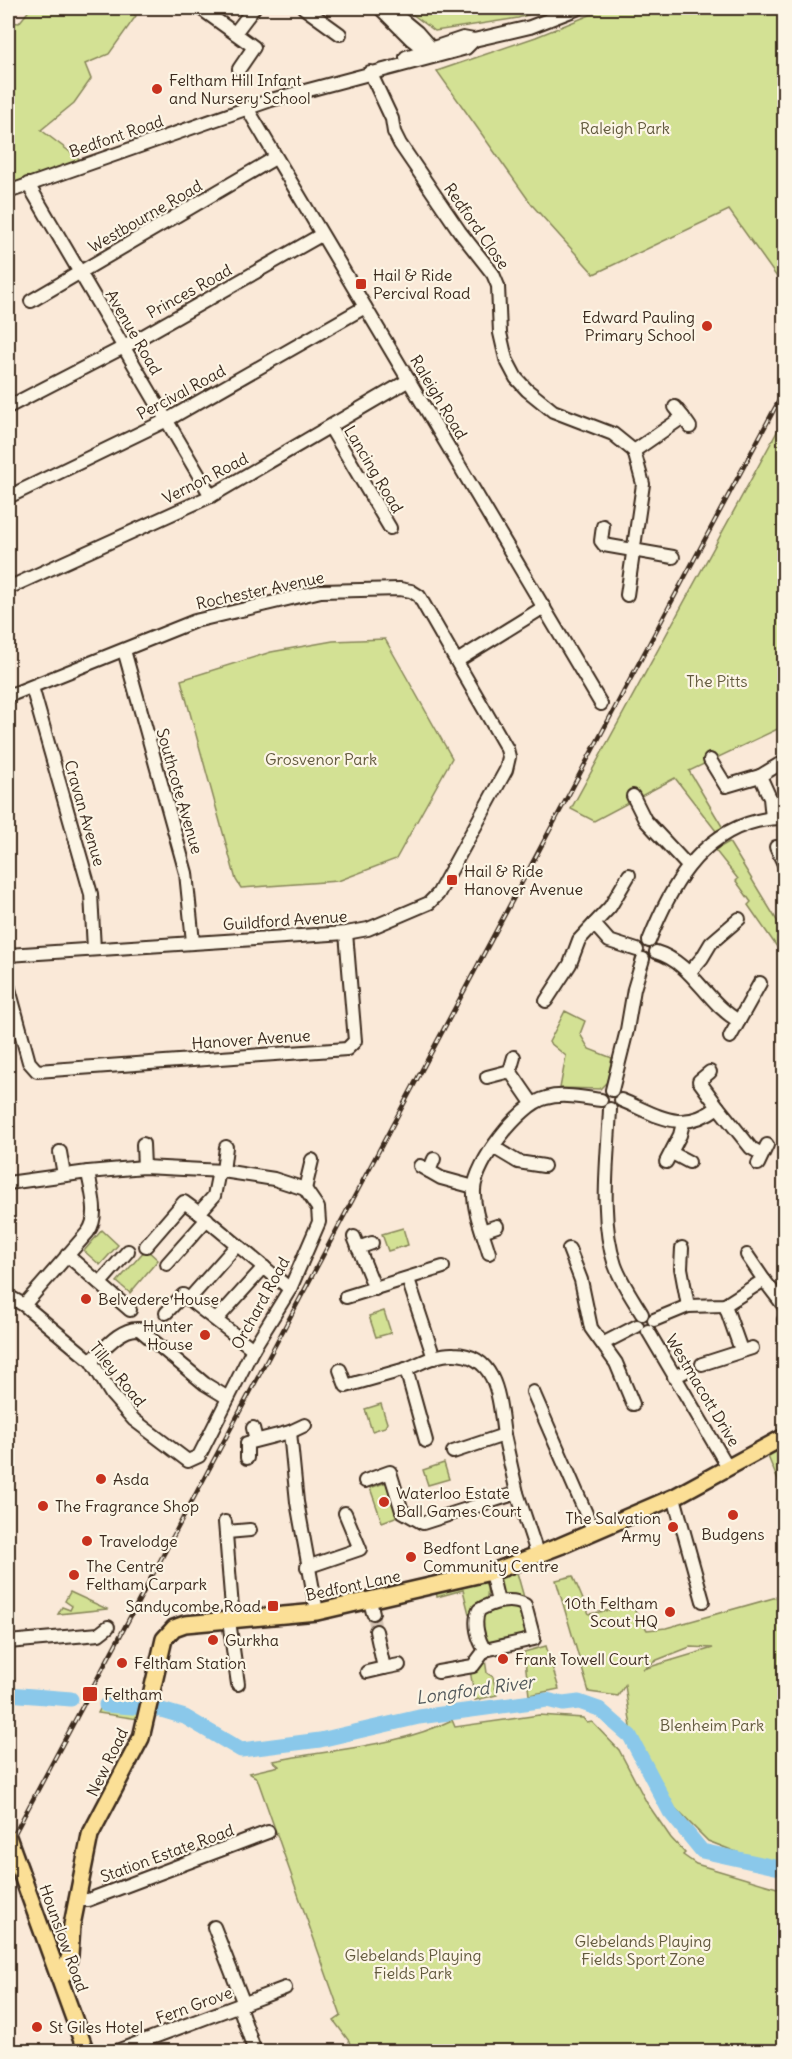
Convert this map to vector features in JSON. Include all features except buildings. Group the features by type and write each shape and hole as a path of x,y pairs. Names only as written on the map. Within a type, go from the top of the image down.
{"main road":[{"name":"Bedfont Lane","path":"185,1624 371,1607 491,1572 538,1556 674,1497 784,1439"},
{"name":"New Road","path":"59,1976 65,1972 72,1945 76,1900 90,1835 139,1744 164,1639 174,1628 185,1624"},
{"name":"Hounslow Road","path":"8,1837 86,2052"},
{"path":"50,1951 66,1936 72,1925"},
{"path":"50,1951 72,1945"}],"street":[{"path":"200,8 254,47 238,69"},
{"path":"235,33 254,8"},
{"path":"380,8 429,53"},
{"path":"388,8 417,32 429,53"},
{"name":"Bedfont Road","path":"8,192 247,108 429,53 463,38 474,40 530,27 579,8"},
{"path":"308,9 340,34"},
{"name":"Redford Close","path":"372,72 400,144 460,232 493,274 498,286 502,341 506,359 516,378 553,411 613,434 634,451"},
{"name":"Raleigh Road","path":"247,108 601,704"},
{"name":"Westbourne Road","path":"31,301 275,158"},
{"name":"Avenue Road","path":"28,184 211,496"},
{"name":"Princes Road","path":"8,407 124,347 321,235"},
{"name":"Percival Road","path":"8,496 167,420 365,307"},
{"name":"Vernon Road","path":"8,588 211,496 409,380"},
{"path":"627,596 644,484 634,451 683,417"},
{"name":"Lancing Road","path":"330,427 390,528"},
{"path":"603,526 601,541 604,545 673,557"},
{"name":"Rochester Avenue","path":"8,696 195,621 321,591 400,589 411,591 418,596 507,749 509,757"},
{"path":"457,661 544,607"},
{"name":"Southcote Avenue","path":"124,650 186,873 193,942"},
{"name":"Cravan Avenue","path":"32,687 91,894 94,949"},
{"name":"Guildford Avenue","path":"8,955 346,933 378,925 429,903 438,894 506,770 509,757"},
{"path":"710,760 728,790 784,764"},
{"path":"649,941 674,887 698,855 735,829 778,818 760,776"},
{"path":"633,796 645,820 688,866"},
{"path":"776,846 784,864"},
{"path":"546,1001 570,964 579,940 610,907 617,885 629,875"},
{"path":"689,973 711,943 739,919"},
{"path":"594,924 609,941 619,946 650,959 656,952"},
{"name":"Hanover Avenue","path":"8,985 29,1062 37,1071 347,1049 355,1041 346,933"},
{"path":"649,941 654,945 656,952"},
{"path":"612,1090 627,1030 641,943 649,941"},
{"path":"656,952 674,960 689,973 715,1006 739,1021"},
{"path":"730,1037 760,983"},
{"path":"510,1071 514,1057"},
{"path":"488,1077 510,1071"},
{"path":"510,1071 532,1102"},
{"path":"710,1072 697,1079 751,1148 762,1154"},
{"path":"646,1326 648,1314 642,1314 615,1265 606,1197 605,1092 612,1090 618,1092 621,1100 682,1123 704,1118 718,1107"},
{"path":"489,1253 475,1208 474,1187 493,1147 522,1110 532,1102 555,1096 616,1107 621,1100"},
{"path":"682,1123 669,1157 689,1162"},
{"path":"143,1144 144,1167"},
{"path":"167,1264 203,1216 214,1196 226,1147"},
{"path":"493,1147 537,1170"},
{"path":"60,1152 64,1175"},
{"path":"8,1183 144,1167 221,1171 274,1179 305,1190 312,1160"},
{"path":"427,1165 441,1178 474,1187"},
{"path":"24,1305 88,1232 95,1217 88,1172"},
{"name":"Orchard Road","path":"188,1461 199,1456 253,1349 290,1289 319,1222 318,1208 305,1190"},
{"path":"146,1246 184,1202 290,1289"},
{"path":"482,1231 497,1226"},
{"path":"372,1243 356,1242 375,1289"},
{"path":"190,1298 237,1245"},
{"path":"682,1248 681,1268 688,1306"},
{"path":"568,1249 581,1281 591,1328 604,1343 616,1363 633,1404"},
{"path":"100,1283 128,1251"},
{"path":"67,1254 130,1310"},
{"path":"747,1256 784,1306"},
{"path":"217,1320 264,1267"},
{"path":"346,1298 443,1267"},
{"path":"408,1279 434,1358"},
{"path":"604,1343 688,1306 725,1305 764,1280"},
{"path":"166,1313 183,1294 253,1349"},
{"name":"Tilley Road","path":"8,1296 24,1305 91,1361 112,1395 134,1420 188,1461"},
{"path":"702,1364 746,1349 725,1305"},
{"name":"Westmacott Drive","path":"646,1326 728,1467"},
{"path":"91,1361 122,1334 129,1330 139,1329 205,1384 228,1398"},
{"path":"340,1370 346,1386 406,1369 434,1358 457,1354 479,1360 492,1373 496,1384 517,1493 538,1556"},
{"path":"406,1369 426,1442"},
{"path":"674,1377 688,1370"},
{"path":"533,1392 594,1532"},
{"path":"247,1458 247,1443 254,1434 290,1432 305,1425"},
{"path":"290,1432 308,1567 317,1612"},
{"path":"453,1452 504,1435"},
{"path":"365,1481 390,1472 402,1511 423,1523 517,1493"},
{"path":"674,1497 703,1601"},
{"path":"308,1567 360,1550 345,1513"},
{"path":"238,1684 231,1620 226,1527 250,1530"},
{"path":"491,1572 498,1602"},
{"path":"438,1672 472,1666 485,1650 534,1639 525,1605 518,1601 498,1602 482,1608 476,1617 477,1629 485,1650"},
{"path":"8,1642 99,1634 108,1628"},
{"path":"376,1631 384,1668"},
{"path":"367,1672 399,1665"},
{"name":"Station Estate Road","path":"76,1900 88,1900 268,1832"},
{"path":"214,1927 255,2052"},
{"name":"Fern Grove","path":"114,2052 285,1988"}],"green space":[{"path":"31,8 125,8 136,16 109,54 85,64 91,79 74,103 41,130 82,161 8,185 8,25 10,22 19,23"},
{"path":"404,8 549,8 518,18 435,31"},
{"name":"Raleigh Park","path":"607,8 784,8 784,287 729,210 594,274 532,205 437,71 536,37"},
{"name":"The Pitts","path":"784,419 784,726 689,771 723,828 716,831 675,778 594,821 571,809"},
{"name":"Grosvenor Park","path":"385,639 452,758 396,859 338,881 241,888 236,880 181,680 271,652 333,641"},
{"path":"729,842 784,932 784,957 748,905 751,902 736,881 738,879 715,850"},
{"path":"565,1011 585,1021 580,1034 589,1049 612,1058 607,1082 600,1089 560,1088 566,1056 549,1042"},
{"path":"403,1228 408,1245 388,1251 382,1234"},
{"path":"102,1230 118,1245 100,1265 84,1251"},
{"path":"146,1249 158,1260 130,1293 117,1282"},
{"path":"384,1311 391,1333 376,1337 369,1316"},
{"path":"381,1404 387,1423 385,1427 372,1431 365,1409"},
{"path":"782,1450 784,1453 784,1480 779,1483 767,1454"},
{"path":"444,1463 449,1479 428,1485 423,1470"},
{"name":"Waterloo Estate Ball Games Court","path":"387,1482 398,1516 382,1522 370,1488"},
{"path":"516,1569 525,1601 501,1596 496,1584 500,1574"},
{"name":"Blenheim Park","path":"573,1576 589,1614 632,1606 647,1630 666,1628 784,1595 784,1867 765,1863 708,1841 675,1808 632,1734 625,1685 618,1696 589,1692 556,1580","holes":["690,1647 713,1648 643,1669 657,1660"]},
{"path":"479,1579 486,1583 487,1595 484,1601 469,1614 463,1590 437,1597 436,1591"},
{"path":"70,1592 107,1609 58,1614 62,1607 70,1610 72,1606 65,1601"},
{"path":"512,1606 521,1608 527,1635 483,1644 479,1630 484,1611"},
{"path":"546,1646 559,1689 529,1695 524,1652"},
{"path":"484,1652 487,1673 493,1677 497,1695 475,1700 470,1670"},
{"path":"108,1694 139,1700 141,1706 138,1719 98,1713"},
{"path":"539,1715 583,1718 587,1723 592,1722 619,1750 647,1803 671,1838 685,1853 683,1855 696,1864 784,1890 784,2051 352,2051 349,2041 334,2021 341,2016 257,1778 249,1773 279,1766 273,1761 387,1742 452,1720 455,1727"}],"waterway":[{"name":"Longford River","path":"8,1694 71,1699"},
{"name":"Longford River","path":"106,1705 158,1709 185,1717 241,1750 320,1740 419,1717 547,1700 563,1704 579,1702 599,1709 630,1736 670,1812 702,1851 784,1869"}],"tunnel":[{"path":"373,1613 376,1631"}],"railway":[{"path":"8,1846 784,391"}],"place":[{"name":"Feltham Hill Infant and Nursery School","path":"157,89"},
{"name":"Hail & Ride Percival Road","path":"361,284"},
{"name":"Edward Pauling Primary School","path":"707,326"},
{"name":"Hail & Ride Hanover Avenue","path":"452,880"},
{"name":"Belvedere House","path":"86,1299"},
{"name":"Hunter House","path":"205,1335"},
{"name":"Asda","path":"101,1479"},
{"name":"Waterloo Estate Ball Games Court","path":"384,1502"},
{"name":"The Fragrance Shop","path":"43,1506"},
{"name":"Budgens","path":"733,1515"},
{"name":"The Salvation Army","path":"673,1527"},
{"name":"Travelodge","path":"87,1541"},
{"name":"Bedfont Lane Community Centre","path":"411,1557"},
{"name":"The Centre Feltham Carpark","path":"74,1575"},
{"name":"Sandycombe Road","path":"273,1606"},
{"name":"10th Feltham Scout HQ","path":"670,1612"},
{"name":"Gurkha","path":"213,1640"},
{"name":"Frank Towell Court","path":"503,1659"},
{"name":"Feltham Station","path":"122,1663"},
{"name":"Feltham","path":"90,1694"},
{"name":"St Giles Hotel","path":"37,2027"}],"park label":[{"name":"Glebelands Playing Fields Sport Zone","path":"643,1950"},
{"name":"Glebelands Playing Fields Park","path":"413,1964"}]}
